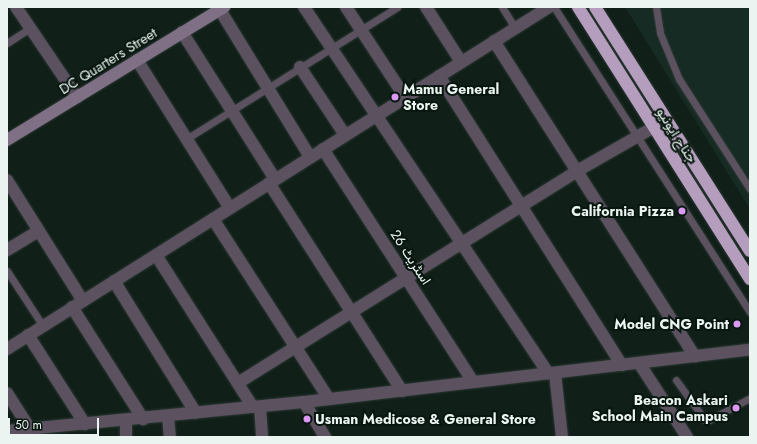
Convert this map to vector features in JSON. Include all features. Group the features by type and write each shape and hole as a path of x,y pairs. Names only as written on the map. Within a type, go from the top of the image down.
{"highway":[{"name":"جناح ایونیو","path":"578,7 750,279"},
{"name":"جناح ایونیو","path":"595,7 750,251"}],"street":[{"path":"16,7 78,97"},
{"path":"304,7 551,373 562,437"},
{"path":"346,7 405,97"},
{"path":"426,7 461,62"},
{"path":"7,349 549,7"},
{"path":"222,8 266,88 310,157"},
{"name":"DC Quarters Street","path":"7,140 222,8"},
{"path":"182,32 232,110 272,181 402,391"},
{"path":"494,41 695,356"},
{"path":"137,60 230,208"},
{"path":"300,67 345,135"},
{"path":"439,76 622,365"},
{"path":"238,383 577,172 654,127"},
{"name":"اسٹریٹ 26","path":"323,149 473,382"},
{"path":"7,180 83,300"},
{"path":"213,219 329,399"},
{"path":"7,250 39,231"},
{"path":"156,255 238,383 256,407 262,437"},
{"path":"114,281 196,413"},
{"path":"72,307 143,419"},
{"path":"28,335 85,424"},
{"path":"14,433 30,429 304,402 750,350"},
{"path":"639,363 687,437"},
{"path":"7,393 30,429"},
{"path":"304,402 325,437"},
{"path":"168,416 170,437"},
{"path":"126,420 126,437"}],"lane":[{"path":"186,139 397,7"},
{"path":"502,7 516,28"},
{"path":"554,7 636,137 750,312"},
{"path":"656,7 660,34 679,79 750,189"},
{"path":"7,43 30,28"},
{"path":"7,271 43,326"},
{"path":"676,380 705,420 709,420 750,398"}],"shaded area":[{"path":"625,7 750,7 750,209"}],"place":[{"name":"Mamu General Store","path":"395,97"},
{"name":"California Pizza","path":"682,211"},
{"name":"Model CNG Point","path":"737,324"},
{"name":"Beacon Askari School Main Campus","path":"736,408"},
{"name":"Usman Medicose & General Store","path":"307,419"}]}
